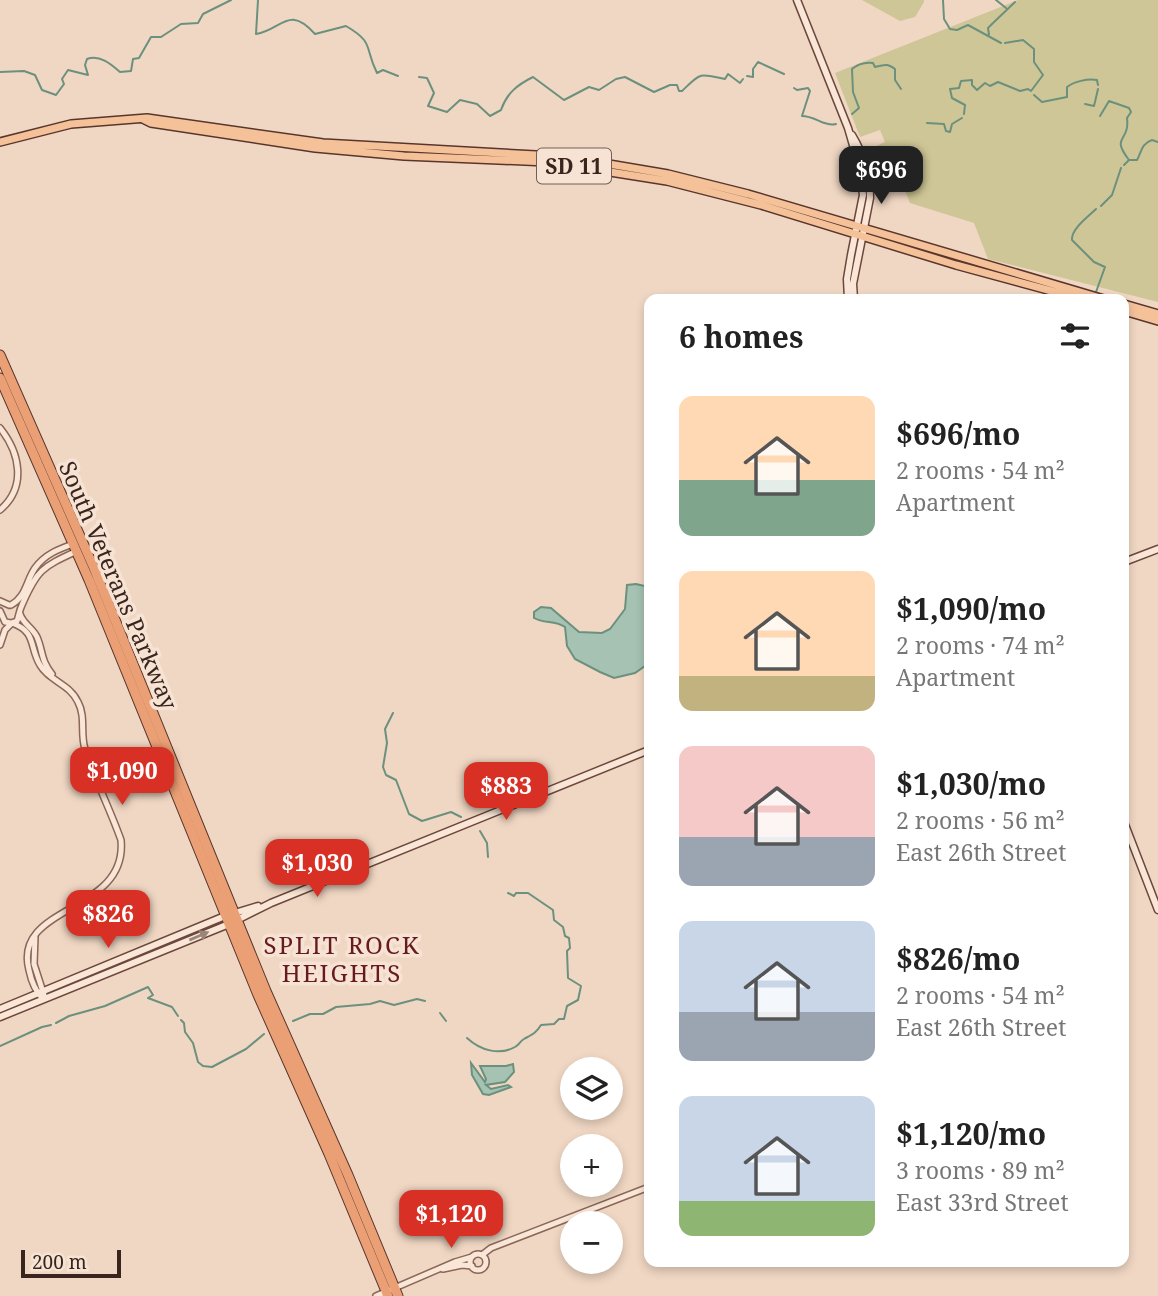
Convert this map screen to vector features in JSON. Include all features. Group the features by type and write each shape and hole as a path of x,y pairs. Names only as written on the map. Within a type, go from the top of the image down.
{"highway":[{"name":"South Veterans Parkway","path":"0,355 231,918 266,1014 391,1293"},
{"name":"South Veterans Parkway","path":"0,378 78,546"}],"main road":[{"path":"797,0 869,176 870,198 847,279 848,294"},
{"name":"SD 11","path":"0,142 71,124 146,118 347,145 549,156 668,174 785,205 956,265 1063,294"},
{"name":"SD 11","path":"143,120 151,124 315,148 404,156 513,160 595,169 667,181 860,230 1086,294"},
{"path":"595,169 614,168 663,176 668,174"},
{"path":"741,200 747,197 785,205"},
{"path":"854,294 860,230"},
{"path":"1129,305 1158,314"},
{"path":"1129,312 1158,321"},
{"path":"1129,560 1158,549"},
{"path":"0,1009 42,995 644,752"},
{"path":"1129,835 1158,910"},
{"path":"0,1017 42,995"}],"street":[{"path":"0,428 13,452 18,471 15,491 0,510"},
{"path":"0,627 4,607 21,597 41,561 51,553 78,546"},
{"path":"0,645 5,630 17,621 42,568 78,546"},
{"path":"0,601 16,607 23,622 37,638 42,660 54,677"},
{"path":"1,614 30,635 39,664 72,691 80,706 85,749 119,833 122,847 116,868 101,889 45,924 35,937 34,964 42,995"},
{"path":"484,1257 495,1247 644,1188"},
{"path":"376,1296 391,1293 477,1254 484,1257"},
{"path":"472,1257 472,1266"},
{"path":"443,1269 462,1265 480,1269 485,1264 484,1257"}],"shaded area":[{"path":"862,0 924,2 915,17 900,21"},
{"path":"1018,0 1158,0 1158,302 988,259 974,223 910,203 896,168 875,176 865,151 885,142 880,130 860,137 835,73"},
{"path":"627,585 644,586 644,667 635,673 614,678 575,659 567,646 565,627 534,618 534,612 541,607 551,608 579,632 602,633 610,629 625,609"},
{"path":"471,1063 485,1082 480,1066 513,1064 514,1072 505,1082 486,1085 491,1089 508,1085 511,1087 489,1095 483,1094 472,1075"}],"waterway":[{"path":"0,72 24,71 35,75 42,90 56,95 64,84 62,79 68,70 88,75 85,65 87,59 100,59 120,72 131,71 133,59 139,58 151,37 161,37 181,24 198,23 203,14 231,0"},
{"path":"258,0 256,34 291,20 306,25 315,34 346,26 365,41 377,73 383,70 398,76"},
{"path":"943,0 944,19 950,29 957,30 968,25 1001,43"},
{"path":"996,0 1006,8"},
{"path":"989,35 988,28 1015,2"},
{"path":"964,114 965,105 952,98 950,89 959,88 961,81 972,80 972,85 977,90 985,83 990,86 998,82 1020,91 1031,91 1043,75 1034,62 1034,49 1023,40 1005,43"},
{"path":"747,76 753,77 753,69 758,62 784,74"},
{"path":"852,114 859,108 853,92 852,69 857,65 873,63 875,67 892,67 895,69 895,80 901,89"},
{"path":"419,77 427,78 434,93 428,106 447,112 460,100 477,104 490,116 501,110 513,90 533,77 564,100 589,87 599,90 616,79 625,77 654,92 670,85 677,85 679,91 682,91 700,76 725,79 728,74 740,83 743,79"},
{"path":"1034,95 1042,102 1067,97 1067,87 1077,82 1097,80 1098,85"},
{"path":"794,88 808,88 810,91 802,116 836,124"},
{"path":"1085,104 1094,106 1098,89"},
{"path":"1100,116 1109,101 1129,108 1131,112 1121,142 1129,160"},
{"path":"927,123 944,124 946,131 950,132 952,124 962,118"},
{"path":"1124,165 1129,160 1137,160 1148,142 1158,142"},
{"path":"1101,206 1112,195 1121,168"},
{"path":"1096,209 1077,227 1072,240 1094,262 1105,267 1096,292"},
{"path":"393,713 385,729 387,743 383,767 386,775 396,780 409,814 422,821 451,812 461,817"},
{"path":"480,831 487,843 488,857"},
{"path":"467,1038 490,1050 509,1050 541,1025 554,1024 559,1019 564,1019 567,1006 578,1000 581,986 568,978 569,938 565,936 563,927 554,920 553,910 528,893 516,893 514,896 508,893"},
{"path":"56,1023 148,987 153,995 148,998 172,1007 178,1016"},
{"path":"293,1021 310,1014 323,1014 336,1007 380,1001 394,1005 417,999 425,1001"},
{"path":"440,1013 446,1021"},
{"path":"181,1020 193,1043 198,1062 203,1066 212,1067 246,1049 264,1034"},
{"path":"0,1046 51,1025"}],"district":[{"name":"SPLIT ROCK HEIGHTS","path":"342,958"}]}
